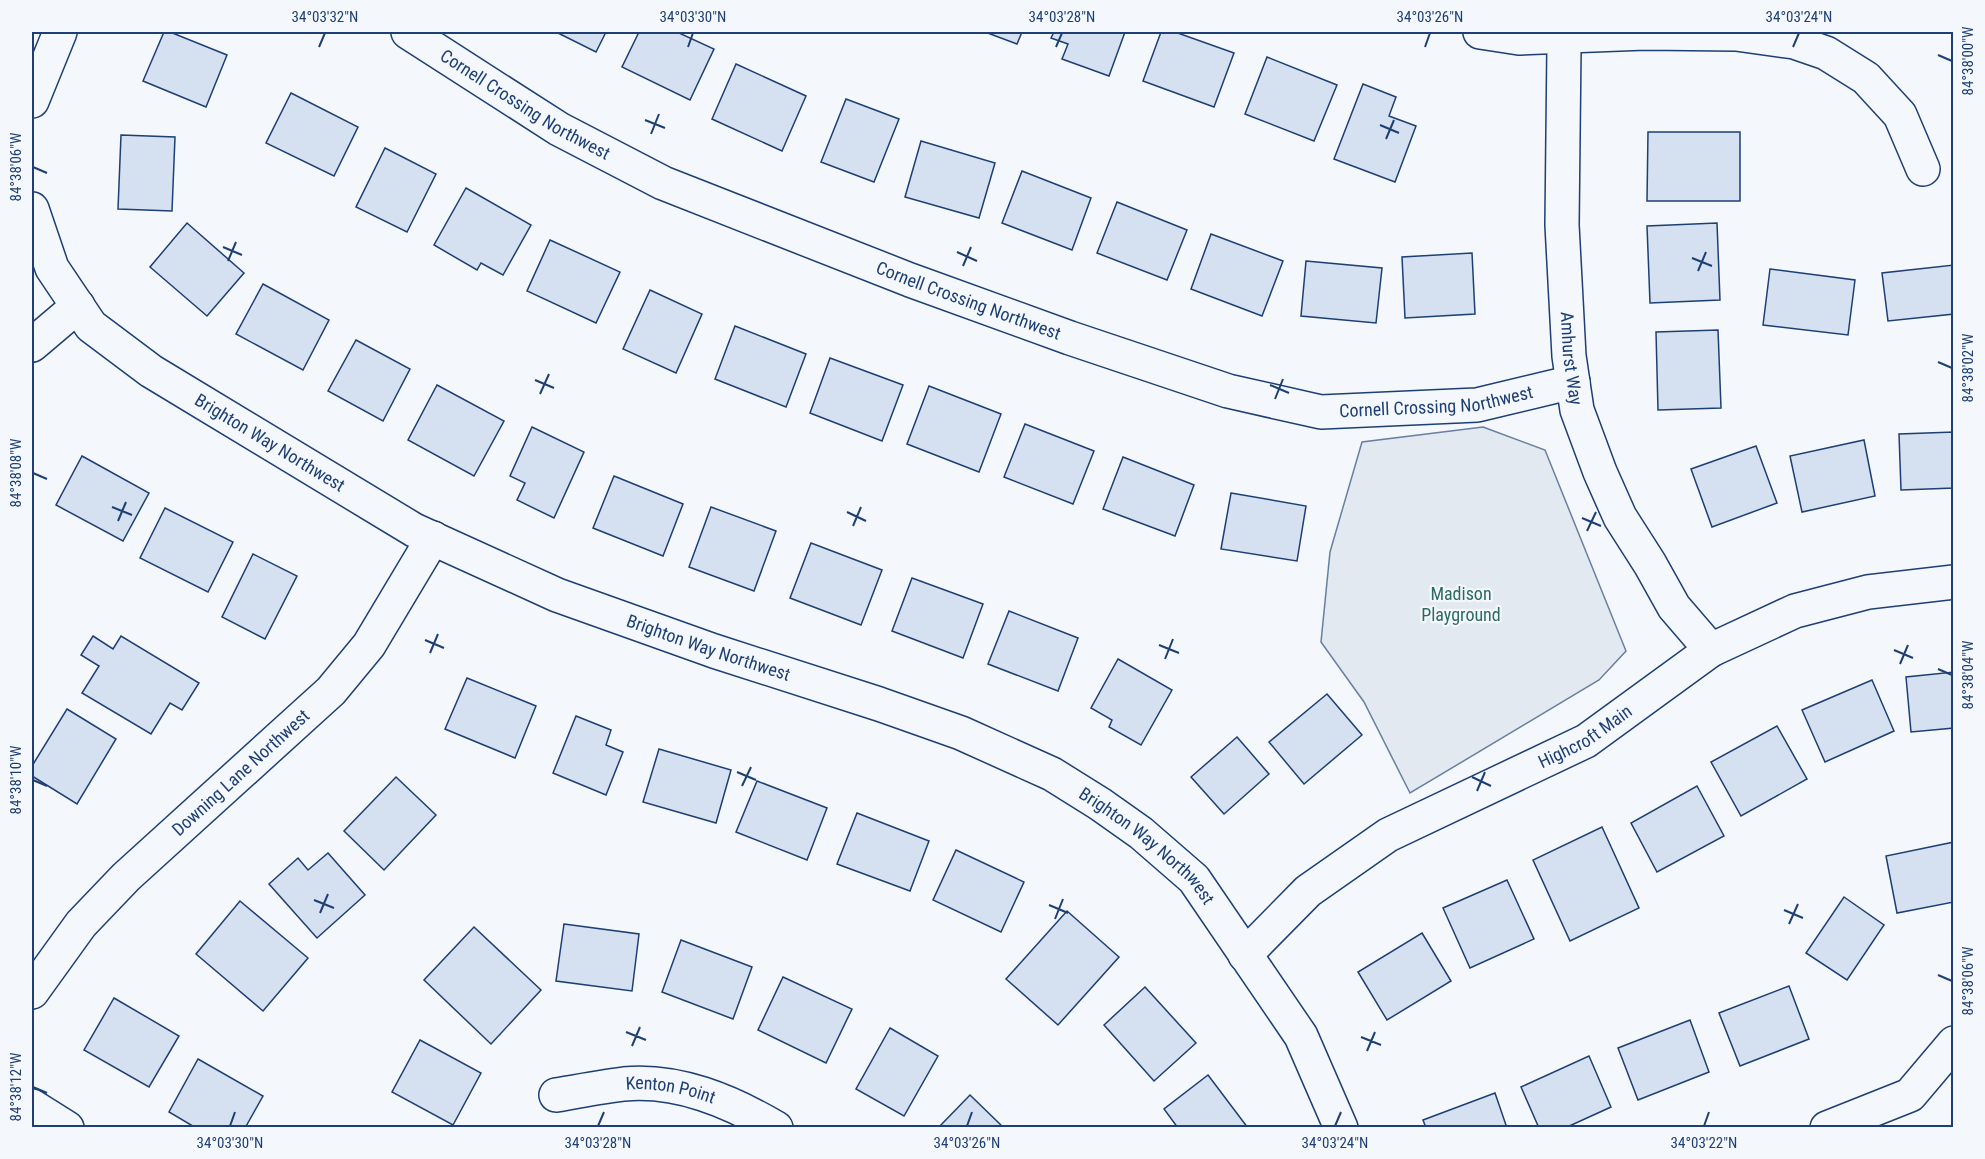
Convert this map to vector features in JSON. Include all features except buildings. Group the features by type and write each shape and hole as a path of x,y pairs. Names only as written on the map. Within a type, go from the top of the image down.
{"street":[{"path":"32,101 60,32"},
{"name":"Cornell Crossing Northwest","path":"408,32 559,129 663,183 910,280 1070,338 1228,391 1321,412 1477,405 1573,382"},
{"path":"1480,32 1519,38 1567,33 1736,34 1794,42 1826,53 1866,78 1900,115 1923,170"},
{"name":"Amhurst Way","path":"1567,33 1564,46 1562,225 1569,356 1577,410 1620,517 1674,607 1711,650"},
{"name":"Brighton Way Northwest","path":"32,209 52,268 91,326 151,371 414,530 557,594 714,651 890,707 961,733 1052,774 1100,804 1141,833 1194,879 1301,1036 1341,1128"},
{"path":"32,345 78,306"},
{"name":"Downing Lane Northwest","path":"32,992 81,924 126,877 331,691 369,645 433,538"},
{"name":"Highcroft Main","path":"1245,955 1308,891 1388,835 1586,741 1711,650 1795,611 1868,592 1953,582"},
{"path":"1827,1128 1910,1095 1953,1043"},
{"name":"Kenton Point","path":"556,1095 626,1084 662,1085 699,1092 747,1111 776,1128"},
{"path":"32,1106 67,1128"}],"green space":[{"name":"Madison Playground","path":"1483,427 1545,450 1626,651 1599,680 1410,793 1364,702 1321,642 1330,552 1362,442"}]}
